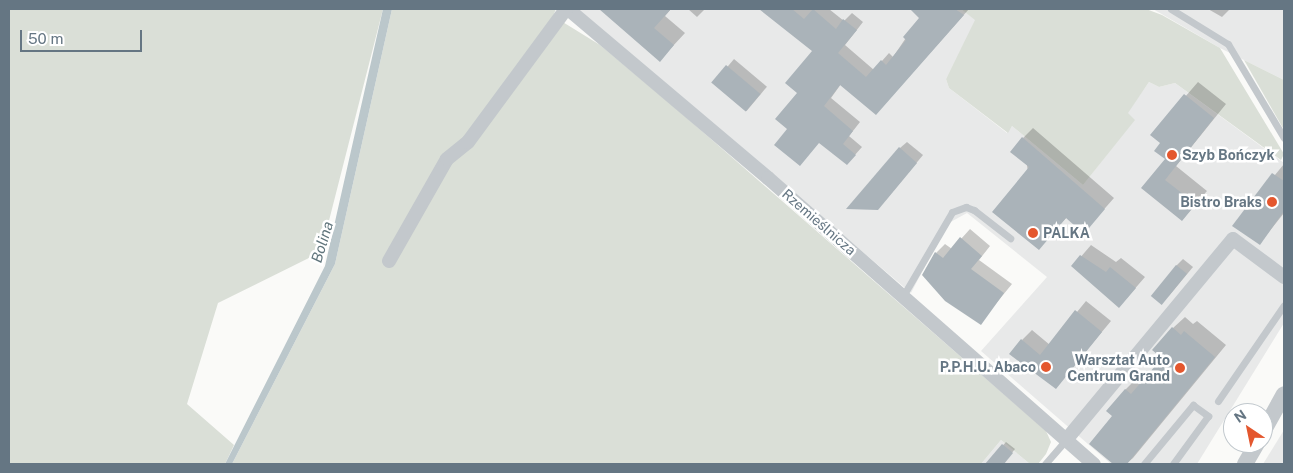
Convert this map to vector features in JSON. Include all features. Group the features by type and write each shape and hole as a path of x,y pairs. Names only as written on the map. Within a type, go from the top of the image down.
{"street":[{"name":"Rzemieślnicza","path":"389,261 446,158 468,142 567,9 903,296 1094,464"},
{"path":"1066,440 1234,238 1284,277"},
{"path":"1273,414 1284,394"},
{"path":"1245,464 1251,453"}],"lane":[{"path":"1171,9 1228,44 1284,138"},
{"path":"903,296 952,212 966,207 974,210 1010,238"},
{"path":"1218,402 1284,305"},
{"path":"1144,464 1193,405 1208,416 1173,464"},
{"path":"1045,464 1066,440"}],"shaded area":[{"path":"9,9 383,9 321,252 218,303 187,404 234,445 225,464 9,464"},
{"path":"383,9 392,9 335,264 232,464 225,464 325,266"},
{"path":"392,9 556,9 553,16 600,45 673,106 1046,431 1051,442 1046,454 1038,464 1030,464 1001,440 981,464 232,464 335,264"},
{"path":"577,9 961,9 976,20 946,79 949,88 1007,133 1012,126 1083,185 1134,120 1127,113 1149,82 1159,87 1175,83 1284,163 1284,323 1235,403 1223,403 1223,422 1197,464 1111,464 981,351 1047,277 967,213 947,224 911,293"},
{"path":"961,9 1146,9 1162,15 1220,48 1284,154 1281,160 1175,83 1159,87 1149,82 1128,113 1135,120 1083,185 1012,126 1008,133 949,88 946,79 975,20"},
{"path":"1153,9 1284,9 1284,80 1220,48"},
{"path":"1244,60 1284,80 1284,130"},
{"path":"1284,430 1284,464 1263,464 1270,453 1273,453 1273,448"},
{"path":"1001,440 1030,464 981,464"}],"building":[{"path":"599,9 671,9 654,28 674,45 660,62"},
{"path":"759,9 792,9 804,19 813,9 836,29 843,19 857,30 838,53 866,77 881,60 886,65 906,40 903,37 919,18 910,9 955,9 964,15 876,115 840,85 824,106 853,131 843,144 856,155 847,165 819,143 800,166 774,145 787,129 775,119 797,93 785,83 812,51"},
{"path":"726,65 760,94 746,112 711,83"},
{"name":"Szyb Bończyk","path":"1184,94 1214,118 1165,180 1196,204 1182,221 1141,188 1165,159 1154,151 1160,143 1150,135"},
{"path":"1022,137 1105,209 1084,234 1066,218 1039,250 992,212 1029,167 1010,152"},
{"path":"899,147 917,163 878,210 846,209"},
{"path":"1272,173 1284,181 1284,211 1260,245 1232,226"},
{"path":"960,237 982,256 971,269 1004,293 981,325 945,301 922,275 935,252 943,258"},
{"path":"1080,255 1106,272 1110,267 1136,288 1119,308 1071,266"},
{"path":"1176,265 1187,274 1162,305 1151,296"},
{"path":"1075,310 1102,332 1056,389 1009,354 1021,339 1040,355"},
{"path":"1172,327 1181,335 1184,331 1215,357 1127,464 1113,464 1089,444 1112,416 1106,411 1125,389 1131,394 1162,358 1152,350"},
{"path":"1002,444 1013,453 1004,464 985,464"}],"place":[{"name":"Szyb Bończyk","path":"1172,155"},
{"name":"Bistro Braks","path":"1272,202"},
{"name":"PALKA","path":"1033,233"},
{"name":"P.P.H.U. Abaco","path":"1046,367"},
{"name":"Warsztat Auto Centrum Grand","path":"1180,368"}],"water label":[{"name":"Bolina","path":"322,242"}]}
